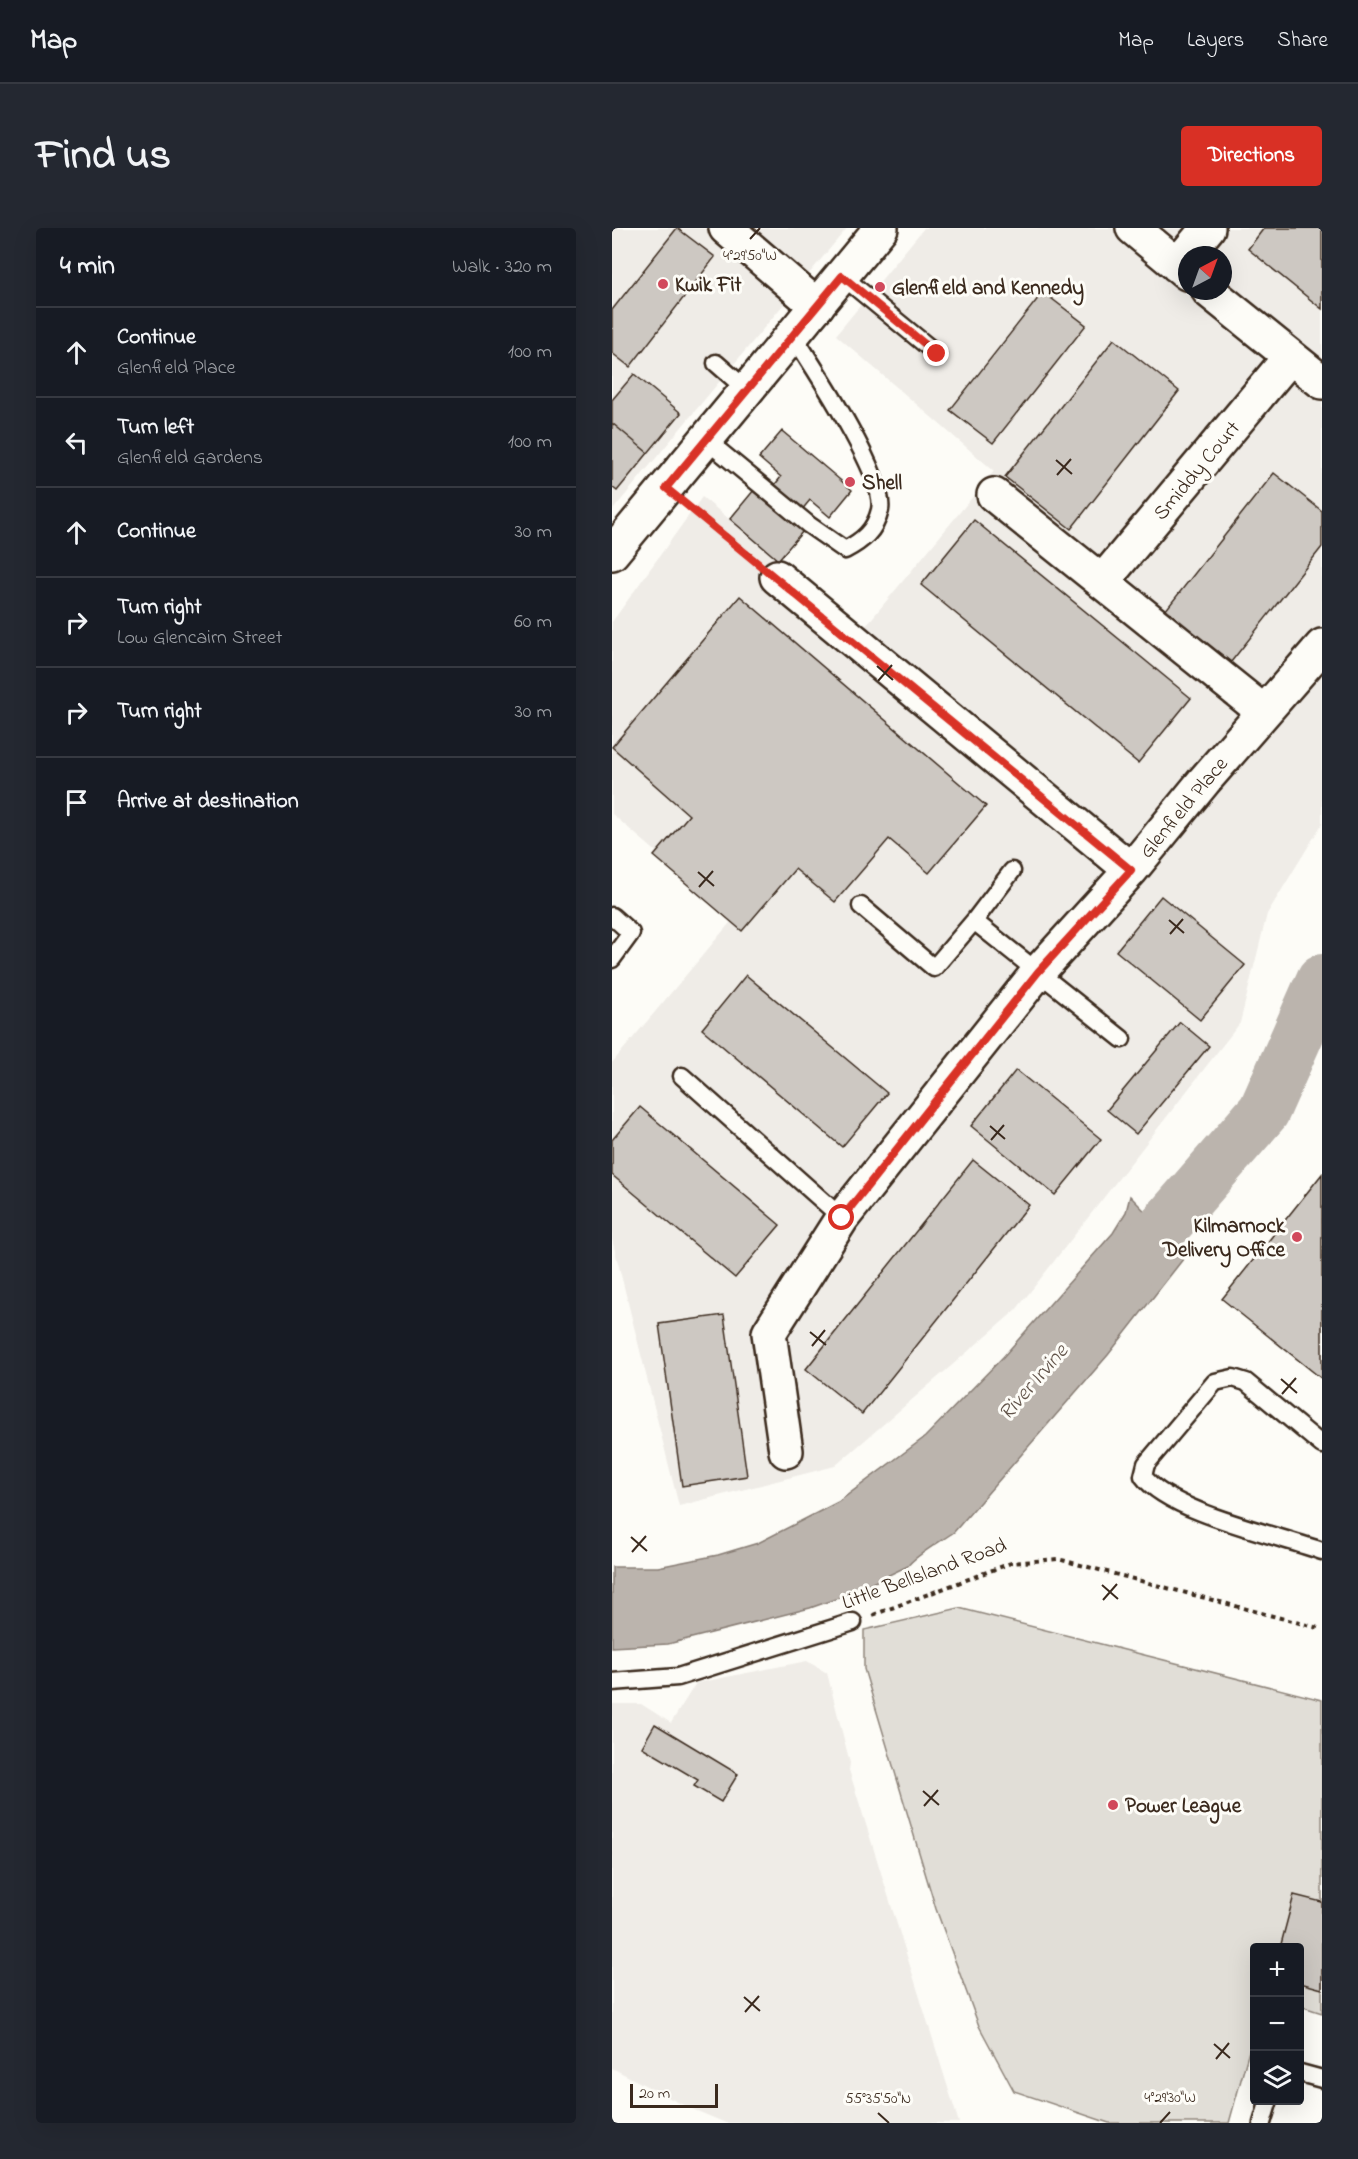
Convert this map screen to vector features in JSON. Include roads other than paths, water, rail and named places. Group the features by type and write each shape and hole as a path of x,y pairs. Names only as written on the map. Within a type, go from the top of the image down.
{"street":[{"path":"612,553 881,228"},
{"path":"1133,228 1178,266"},
{"path":"1197,246 1208,228"},
{"path":"735,231 817,306"},
{"path":"1220,300 1322,382"},
{"name":"Smiddy Court","path":"1102,582 1290,357"},
{"path":"994,495 1264,712"},
{"path":"777,577 1131,870"},
{"name":"Glenfield Place","path":"786,1451 769,1333 842,1218 1038,972 1131,870 1322,646"}],"lane":[{"path":"842,276 937,354"},
{"path":"706,440 809,525 845,550 865,539 880,510 878,484 831,395 793,334"},
{"path":"716,363 747,390"},
{"path":"861,906 934,968 1012,871"},
{"path":"612,916 631,933 612,959"},
{"path":"974,921 1122,1040"},
{"path":"682,1076 842,1218"},
{"path":"1322,1445 1246,1382 1233,1378 1215,1382 1146,1464 1143,1476 1161,1494 1197,1511 1322,1551"},
{"name":"Little Bellsland Road","path":"612,1682 678,1677 853,1622"},
{"path":"1304,2074 1322,2079"},
{"path":"1262,2123 1267,2105"}],"water":[{"path":"1130,1196 1187,1254 1108,1355 954,1532 922,1553 908,1566 847,1595 810,1608 668,1644 612,1647 612,1567 658,1567 718,1555 758,1543 838,1502 925,1437 1003,1357 1113,1233 1126,1212"}],"waterway":[{"name":"River Irvine","path":"1115,1283 1264,1111 1322,980"}],"place":[{"name":"Kwik Fit","path":"663,284"},
{"name":"Glenfield and Kennedy","path":"880,287"},
{"name":"Shell","path":"850,482"},
{"name":"Kilmarnock Delivery Office","path":"1297,1237"},
{"name":"Power League","path":"1113,1805"}]}
